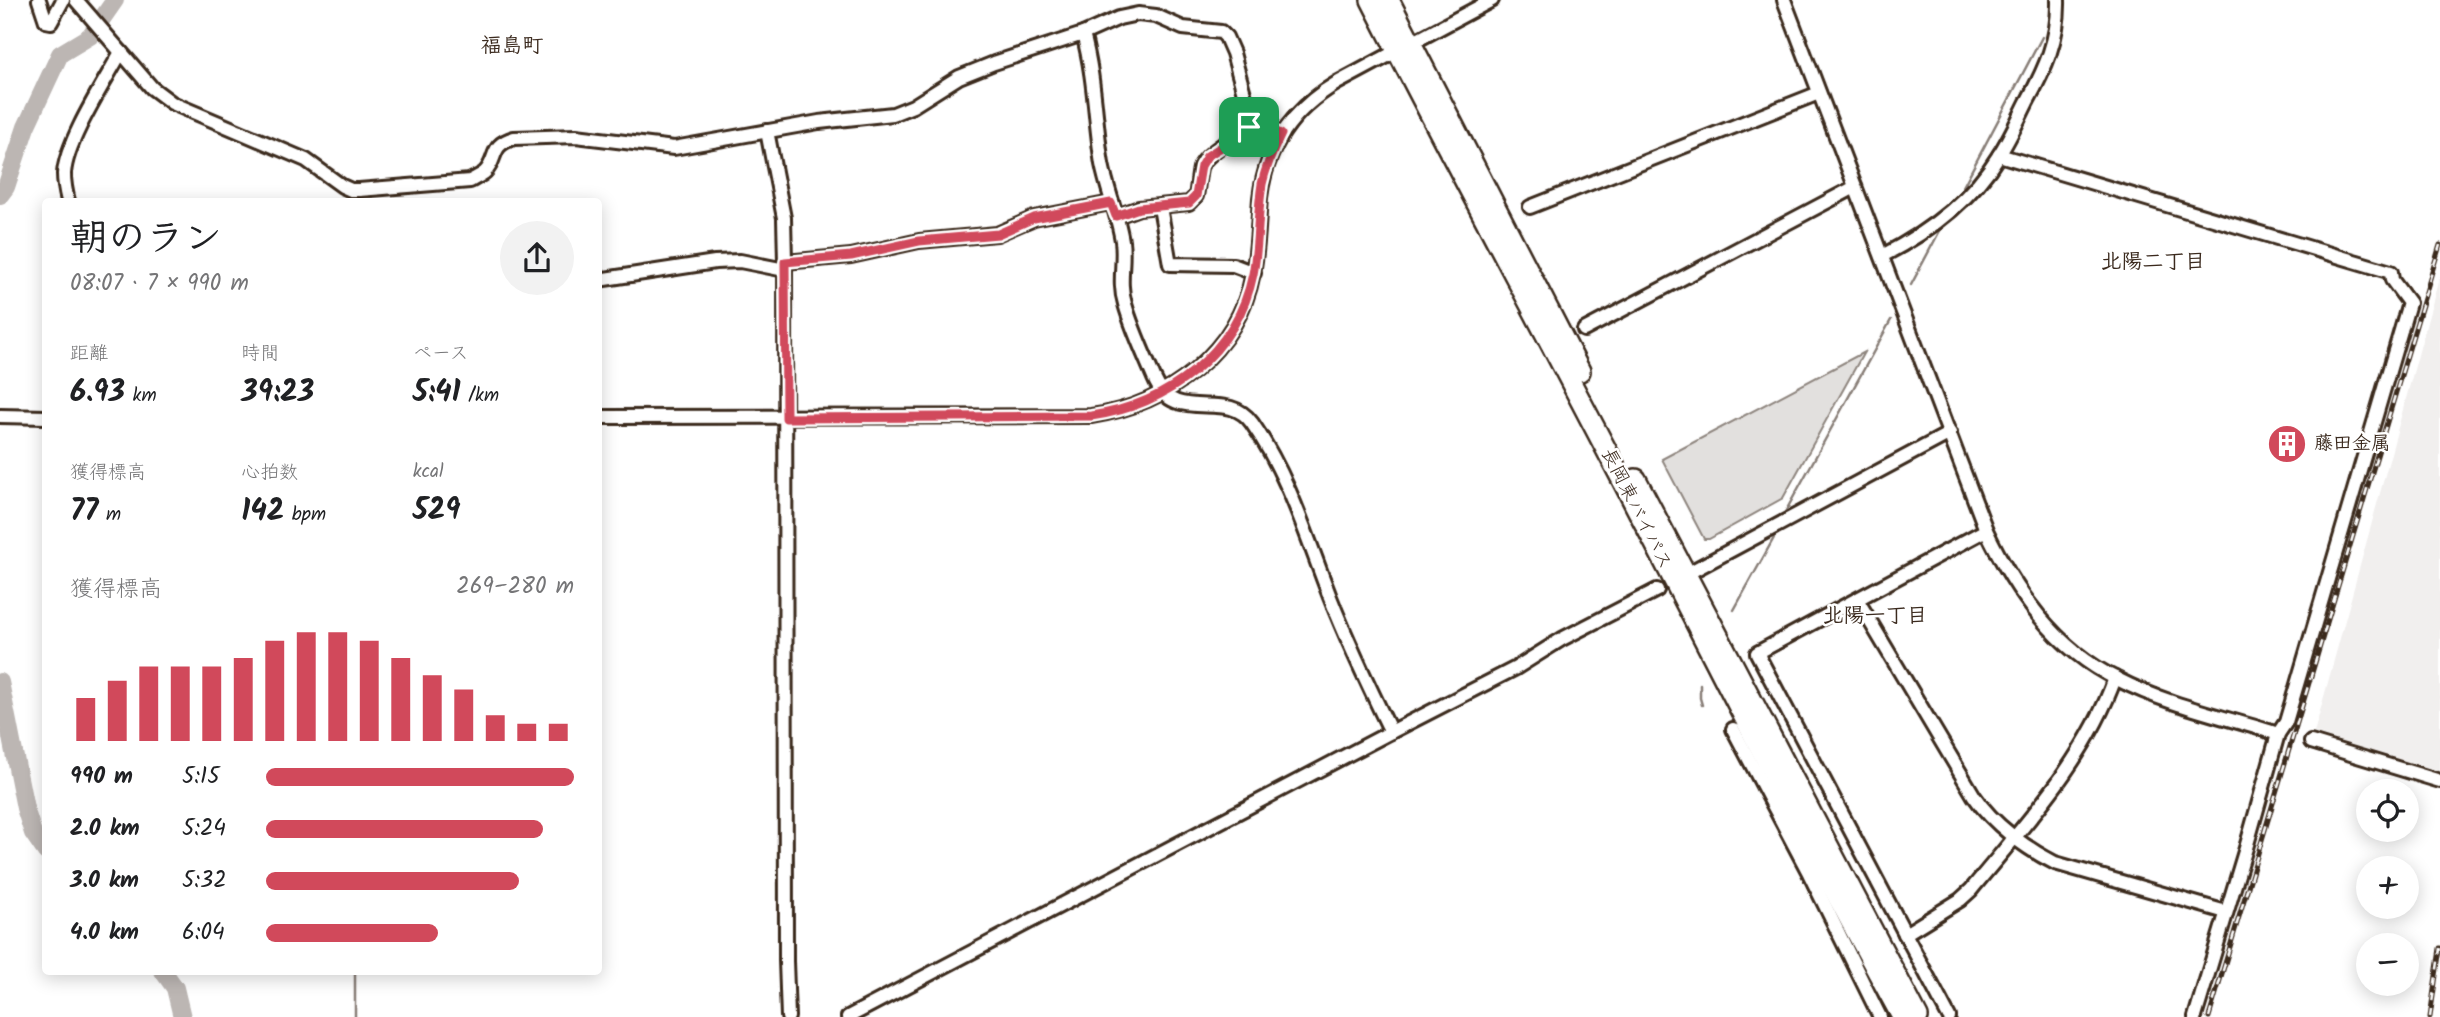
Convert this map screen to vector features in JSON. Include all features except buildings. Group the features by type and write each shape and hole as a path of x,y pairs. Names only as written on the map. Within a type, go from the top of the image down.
{"highway":[{"name":"長岡東バイパス","path":"1371,0 1404,48 1918,1017"},
{"name":"長岡東バイパス","path":"1389,0 1404,48 1902,1017"}],"street":[{"path":"39,0 46,20 51,22 63,0"},
{"path":"76,0 152,88 187,111 306,160 351,190 382,195 470,181 486,171 499,146 514,138 576,136 674,148 837,119 893,114 994,63 1083,34 1119,18 1138,14 1156,16 1183,27 1221,32 1229,44 1245,105 1255,122 1281,134"},
{"path":"602,417 1091,416 1133,407 1164,393 1205,362 1228,334 1250,291 1258,243 1262,183 1281,134 1303,107 1317,95 1492,0"},
{"path":"1784,0 1986,530 2008,573 2037,614 2072,649 2115,678 2161,697 2278,734"},
{"path":"1882,256 1945,216 1966,197 1999,155 2052,51 2057,28 2058,0"},
{"path":"1083,34 1090,57 1103,167 1123,247 1121,267 1124,302 1155,381 1164,393 1182,404 1234,408 1251,422 1295,504 1338,618 1391,732"},
{"path":"68,198 64,177 71,150 118,47"},
{"path":"1530,207 1819,93"},
{"path":"1116,216 1139,208 1189,203 1196,196 1201,166 1207,156 1239,136 1255,122"},
{"path":"767,131 784,218 788,1017"},
{"path":"1999,155 2391,271 2392,279 2409,303 2286,722 2278,734 2194,1017"},
{"path":"1584,330 1855,187"},
{"path":"602,279 715,262 740,261 785,266 851,256 919,241 998,234 1034,218 1111,203"},
{"path":"1160,207 1170,264 1233,265 1254,273"},
{"path":"0,416 42,417"},
{"path":"1694,570 1950,433"},
{"path":"1950,1017 1757,653 1986,530"},
{"path":"848,1017 1516,668 1562,639 1657,590"},
{"path":"1858,601 1974,796 1982,807 2015,836 2055,863 2225,912"},
{"path":"1905,934 1960,900 1971,890 2063,776 2107,700 2115,678"},
{"path":"1733,729 1809,873 1880,1017"},
{"path":"2311,743 2440,781"}],"shaded area":[{"path":"2440,275 2440,773 2314,733"},
{"path":"1864,352 1783,498 1709,539 1704,539 1662,459"}],"waterway":[{"path":"0,195 6,187 26,127 60,54 90,36 115,0"},
{"path":"1957,198 2042,37"},
{"path":"1911,285 1944,223"},
{"path":"1783,516 1891,320"},
{"path":"1734,610 1775,536"},
{"path":"0,682 25,808 33,833 42,846"},
{"path":"1700,684 1702,705"},
{"path":"166,975 175,988 182,1017"},
{"path":"355,975 355,1017"}],"railway":[{"path":"2209,1017 2440,245"},
{"path":"2430,1017 2440,948"}],"place":[{"name":"藤田金属","path":"2287,444"}],"district":[{"name":"福島町","path":"512,46"},
{"name":"北陽二丁目","path":"2153,262"},
{"name":"北陽一丁目","path":"1875,616"}],"route":[{"path":"1255,122 1281,134 1262,183 1258,243 1250,291 1240,314 1218,347 1192,374 1164,393 1133,407 1091,416 786,418 785,262 851,256 947,237 998,234 1034,218 1111,203 1116,216 1139,208 1189,203 1196,196 1201,166 1207,156 1249,127 1255,122"}]}
